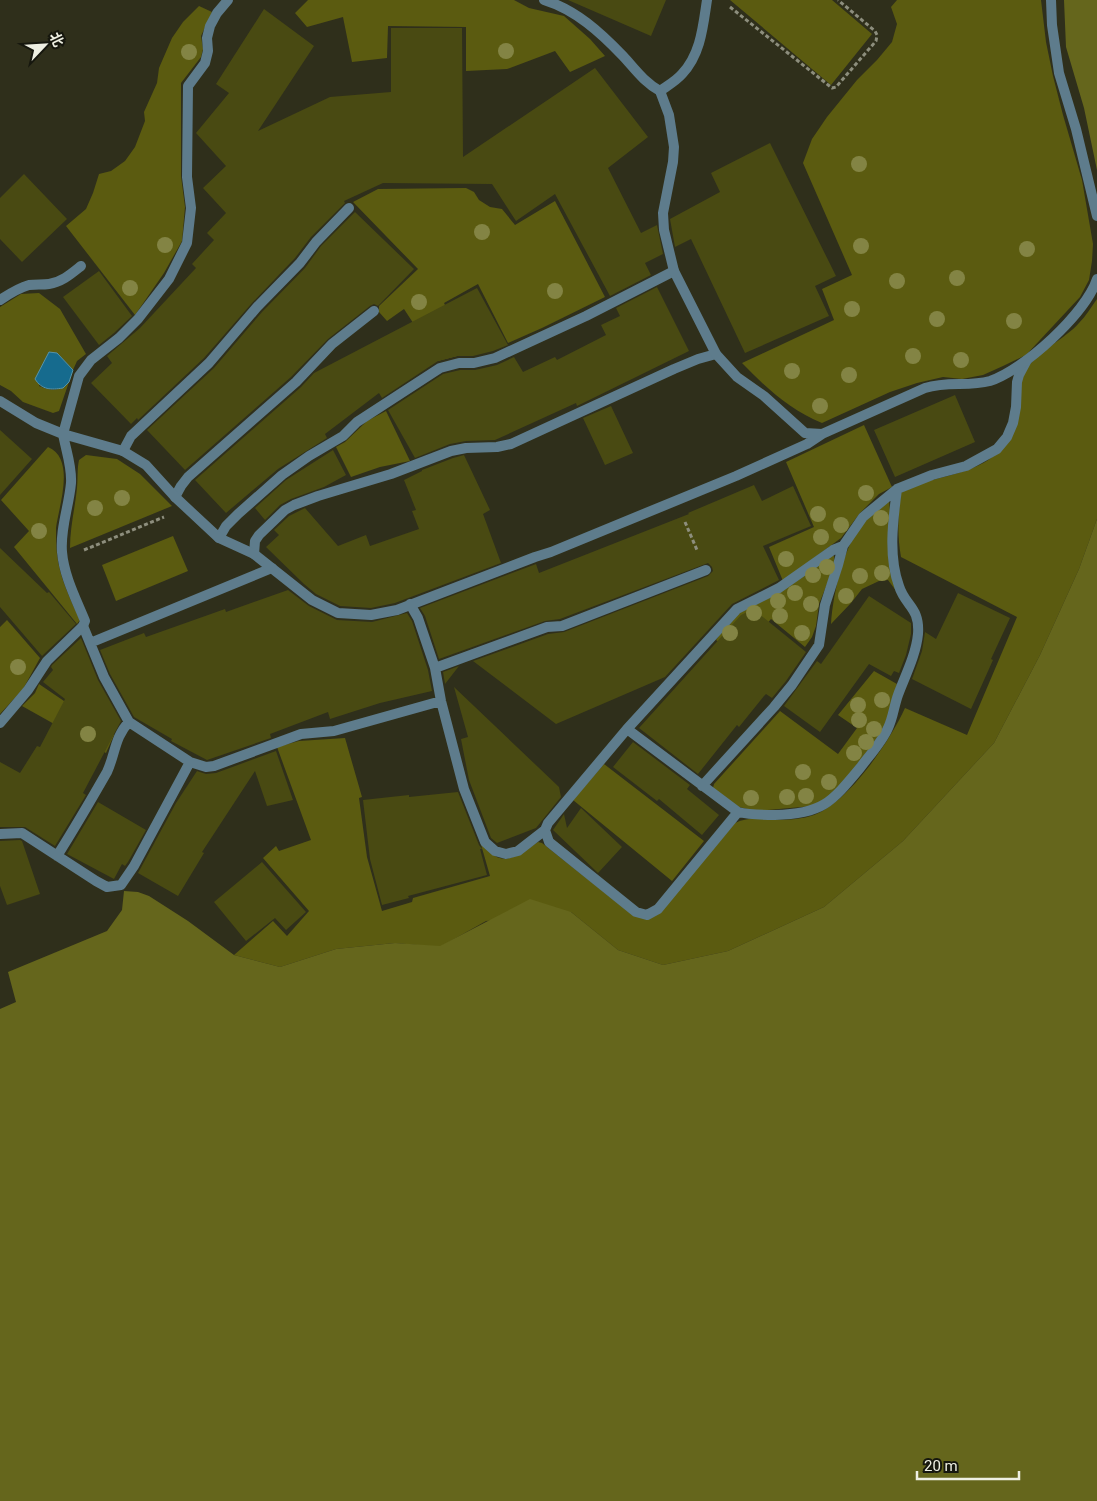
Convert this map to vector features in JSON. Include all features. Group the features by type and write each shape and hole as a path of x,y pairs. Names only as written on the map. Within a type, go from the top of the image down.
{"street":[{"path":"0,723 28,690 47,661 83,626 85,621 67,577 62,551 63,528 71,482 69,456 63,434 79,376 91,360 119,338 138,319 169,279 187,243 191,208 187,176 188,86 204,63 208,51 207,38 210,26 228,0"},
{"path":"544,0 564,7 584,20 624,57 646,83 660,91 669,115 674,147 674,162 663,213 664,230 674,271 716,354 737,377 764,396 805,433 822,434"},
{"path":"660,91 681,75 693,58 702,34 707,0"},
{"path":"1051,0 1052,25 1059,72 1076,129 1097,216"},
{"path":"123,451 131,436 209,363 257,307 300,263 316,242 349,208"},
{"path":"0,300 27,285 48,284 59,281 70,276 81,266"},
{"path":"219,538 226,526 238,514 282,475 343,436 357,422 440,368 459,363 474,363 495,358 586,316 674,271"},
{"path":"0,400 36,423 63,434 123,451 146,466 174,497 219,538 254,554 312,600 338,613 371,615 397,610 551,552 676,502 807,444 822,434 925,388 939,384 964,385 990,380 1027,360 1072,316 1092,293 1097,279"},
{"path":"174,497 188,477 296,382 332,344 374,311"},
{"path":"254,554 255,541 259,535 284,510 300,502 391,474 450,451 511,444 674,369 716,354"},
{"path":"702,786 774,707 792,685 819,645 825,605 843,546 863,517 897,489 932,475 966,466 997,449 1007,437 1013,423 1017,382 1027,360"},
{"path":"627,729 738,812 748,814 794,814 815,810 832,800 868,757 888,728 918,635 917,618 911,605 899,588 894,568 893,528 897,489"},
{"path":"410,604 418,618 435,668 441,701 464,790 485,842 495,851 506,854 518,851 545,830 548,823 627,729 737,609 779,588 833,550 843,546"},
{"path":"90,643 272,568"},
{"path":"435,668 547,627 562,626 706,570"},
{"path":"83,626 104,677 129,722 190,762 206,767 214,766 301,734 334,731 441,701"},
{"path":"57,856 108,770 116,744 124,727 129,722"},
{"path":"0,834 22,833 76,870 107,887 121,885 134,866 190,762"},
{"path":"545,830 549,842 636,912 648,915 658,909 738,812"}],"path":[{"path":"729,6 832,88 836,87 876,41 877,35 875,31 838,0"},
{"path":"81,554 86,549 165,516 171,517"}],"shaded area":[{"path":"308,0 514,0 529,8 564,16 590,39 605,56 570,72 555,51 507,69 466,71 466,27 388,26 387,58 352,62 343,17 307,27 295,13"},
{"path":"730,0 832,0 872,34 831,85"},
{"path":"897,0 1041,0 1046,42 1053,76 1082,180 1093,244 1089,280 1080,297 1026,355 983,375 962,379 943,377 890,392 822,423 799,412 779,398 742,363 834,320 822,289 852,275 803,163 812,139 827,117 857,80 892,42 897,24 891,7"},
{"path":"1064,0 1097,0 1097,170 1084,108 1066,47"},
{"path":"199,6 212,12 201,36 203,49 201,57 181,83 181,176 185,207 182,241 164,273 135,315 66,226 86,209 99,174 111,171 125,161 135,147 145,121 144,112 157,83 159,68 172,38 183,22"},
{"path":"466,188 474,192 479,200 490,207 502,209 515,225 555,201 605,297 508,343 478,284 444,303 469,353 438,361 404,309 387,321 379,312 379,306 418,269 353,202 378,189"},
{"path":"39,293 60,309 86,354 77,361 73,370 57,353 39,386 55,390 62,388 69,382 59,411 53,413 23,402 11,391 0,385 0,307 21,294"},
{"path":"1097,299 1097,519 1079,569 1040,655 994,743 903,841 824,907 728,951 663,965 618,950 571,912 486,921 440,947 395,943 336,949 280,967 234,955 273,921 287,936 309,911 263,858 276,846 279,851 311,840 277,747 299,741 345,738 362,797 359,798 367,857 382,911 412,902 413,898 490,876 478,834 495,856 506,859 523,852 538,842 542,843 634,916 648,918 660,912 735,823 749,819 788,820 808,817 827,808 841,797 879,753 905,708 967,735 1017,617 901,557 898,525 901,493 916,485 976,467 998,452 1010,434 1018,391 1025,371 1036,358 1079,323"},
{"path":"386,411 410,461 380,467 351,477 336,447 345,442 367,421"},
{"path":"864,425 892,487 879,494 860,513 841,538 783,581 769,547 814,527 786,462"},
{"path":"48,447 57,453 64,472 64,483 56,528 58,564 80,620 77,624 14,547 29,531 1,500"},
{"path":"86,455 117,459 140,474 172,506 70,548 78,463"},
{"path":"889,500 897,592 888,580 879,581 862,589 831,624 837,584 851,542 865,520"},
{"path":"1097,519 1097,1501 0,1501 0,1009 16,1002 8,972 107,931 122,910 124,891 138,892 149,896 188,921 234,955 280,967 336,949 395,943 440,946 530,899 571,912 618,950 663,965 728,951 824,907 903,841 994,743 1040,655 1079,569"},
{"path":"173,536 188,571 116,601 102,565"},
{"path":"831,556 834,556 835,564 819,604 816,626 812,637 805,647 771,619 739,656 716,640 728,623 739,613"},
{"path":"7,620 40,658 23,689 0,714 0,627"},
{"path":"874,671 897,684 885,727 865,755 829,796 813,806 756,811 739,807 713,788 714,784 780,711 838,754 857,728 838,715"},
{"path":"39,684 114,735 106,753 22,706 35,693"},
{"path":"604,764 704,841 672,881 573,800"}],"water":[{"path":"49,352 57,353 73,370 69,382 63,388 47,388 35,379"}],"building":[{"path":"568,0 666,0 651,36"},
{"path":"264,9 314,46 258,131 330,97 391,92 391,28 462,28 463,157 595,68 648,137 608,168 641,233 657,225 663,254 645,263 651,275 610,296 555,194 516,221 492,184 383,183 344,201 345,203 311,237 295,258 252,303 204,358 138,420 137,418 131,424 91,383 112,363 107,356 140,328 196,268 192,264 214,240 207,233 226,213 203,188 226,166 196,133 229,93 216,84"},
{"path":"770,143 836,276 815,286 829,316 745,353 691,239 675,247 670,219 720,192 711,173"},
{"path":"24,174 67,219 22,262 0,239 0,198"},
{"path":"355,212 414,269 378,306 374,304 370,306 328,339 291,377 185,470 147,430 214,368 262,312 305,268 321,246"},
{"path":"99,271 132,316 99,345 63,297"},
{"path":"657,287 689,351 577,406 576,403 495,440 466,441 450,444 415,458 388,410 443,374 497,365 514,357 523,372 555,357 557,360 606,335 601,325 620,316 616,308"},
{"path":"477,288 508,345 473,356 457,356 438,361 382,398 379,393 325,434 327,438 278,469 226,513 195,480 301,387 314,373"},
{"path":"955,395 975,442 895,477 874,430"},
{"path":"611,406 633,453 605,465 583,418"},
{"path":"0,430 32,459 0,495"},
{"path":"333,450 346,475 324,487 280,505 265,520 255,508 286,480"},
{"path":"464,455 490,510 483,514 501,563 395,603 371,608 340,606 316,594 266,547 279,535 274,530 289,516 305,508 338,546 366,535 370,546 419,529 412,511 416,510 404,480 422,470"},
{"path":"754,485 762,501 793,486 811,526 763,546 779,580 732,604 665,677 556,724 473,661 548,634 564,632 708,576 713,571 708,563 560,619 545,621 439,659 425,616 420,608 536,564 539,573 689,514"},
{"path":"0,548 47,593 49,592 76,624 42,656 0,607"},
{"path":"288,590 309,606 337,620 372,622 407,613 412,621 428,670 432,691 380,703 330,719 328,712 270,734 271,738 207,760 171,741 172,739 134,717 110,674 100,650 144,633 146,637 225,609 226,612"},
{"path":"958,593 1010,618 971,709 912,679 922,651 925,632 936,639"},
{"path":"869,596 911,623 911,634 906,655 899,673 894,671 891,676 869,664 820,732 784,706 817,661 821,664"},
{"path":"753,609 806,652 772,698 766,694 764,696 739,727 737,725 698,774 639,728 741,615"},
{"path":"81,638 98,680 121,721 83,793 86,795 55,846 25,827 0,827 0,762 20,773 37,746 40,747 65,699 43,682 53,670 52,665"},
{"path":"459,666 445,684 443,672"},
{"path":"454,687 559,787 561,797 536,828 497,843 491,838 469,780 461,739 468,737"},
{"path":"633,742 690,785 687,789 719,815 702,835 659,799 657,801 613,767"},
{"path":"276,751 293,800 267,806 255,771 202,852 204,853 178,896 138,873 176,803 197,771 206,774 216,773"},
{"path":"458,792 482,849 480,849 487,875 408,896 409,898 382,905 370,859 363,800"},
{"path":"98,802 146,830 128,862 125,866 122,864 114,879 67,854"},
{"path":"581,808 622,847 598,873 553,830 564,814 567,828"},
{"path":"0,841 22,841 40,894 7,905 0,886"},
{"path":"262,862 306,912 286,930 275,918 246,941 214,902"}]}
